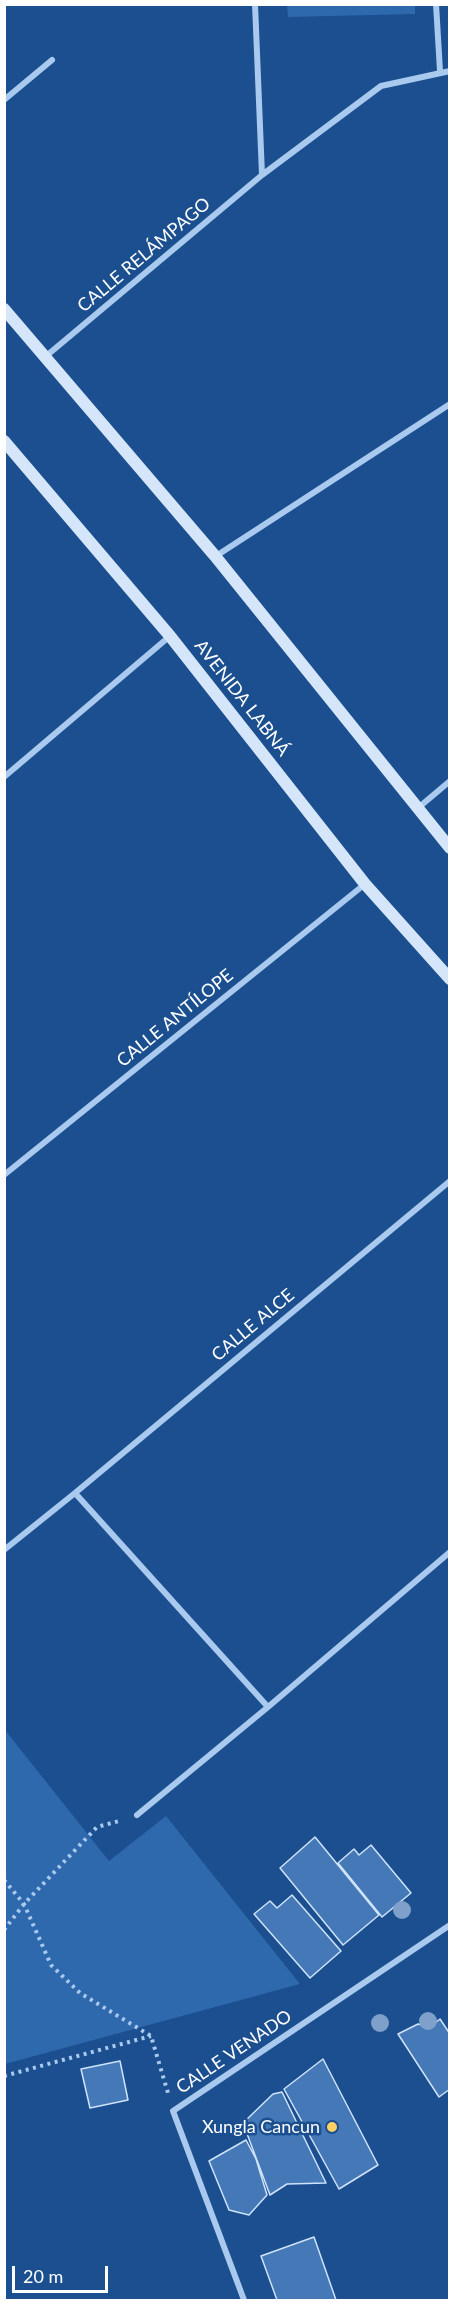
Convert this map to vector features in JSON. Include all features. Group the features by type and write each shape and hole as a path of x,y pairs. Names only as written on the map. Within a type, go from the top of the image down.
{"street":[{"path":"255,4 262,176"},
{"path":"436,4 440,71"},
{"path":"4,100 52,60"},
{"name":"CALLE RELÁMPAGO","path":"45,357 262,176 381,86 450,70"},
{"path":"4,309 215,556 450,848"},
{"path":"215,556 450,404"},
{"name":"AVENIDA LABNÁ","path":"4,441 170,636 365,884 450,979"},
{"path":"4,777 170,636"},
{"path":"417,808 450,781"},
{"name":"CALLE ANTÍLOPE","path":"4,1175 365,884"},
{"name":"CALLE ALCE","path":"4,1550 450,1181"},
{"path":"75,1493 268,1707"},
{"path":"137,1815 450,1552"},
{"name":"CALLE VENADO","path":"244,2301 173,2111 450,1924"}],"path":[{"path":"4,1930 24,1904 97,1827 137,1815"},
{"path":"4,1880 24,1904 51,1965 80,1993 151,2036 173,2111"},
{"path":"4,2076 151,2036"}],"shaded area":[{"path":"287,5 415,5 415,14 288,17"},
{"path":"5,1730 109,1861 166,1816 300,1984 5,2064"}],"building":[{"path":"315,1837 379,1915 343,1945 280,1868"},
{"path":"371,1845 411,1893 382,1917 338,1863 354,1849 359,1855"},
{"path":"292,1895 341,1951 310,1978 254,1914 270,1901 277,1908"},
{"path":"440,2019 450,2034 450,2089 439,2097 398,2034 418,2024 430,2027"},
{"name":"Xungla Cancun","path":"323,2059 378,2165 339,2189 284,2089"},
{"path":"120,2061 128,2100 90,2108 81,2069"},
{"path":"282,2092 326,2183 287,2184 270,2195 243,2123 273,2094"},
{"path":"246,2140 256,2159 267,2195 249,2215 229,2210 209,2161"},
{"path":"314,2237 336,2300 277,2300 261,2256"}],"place":[{"name":"Xungla Cancun","path":"332,2127"}]}
